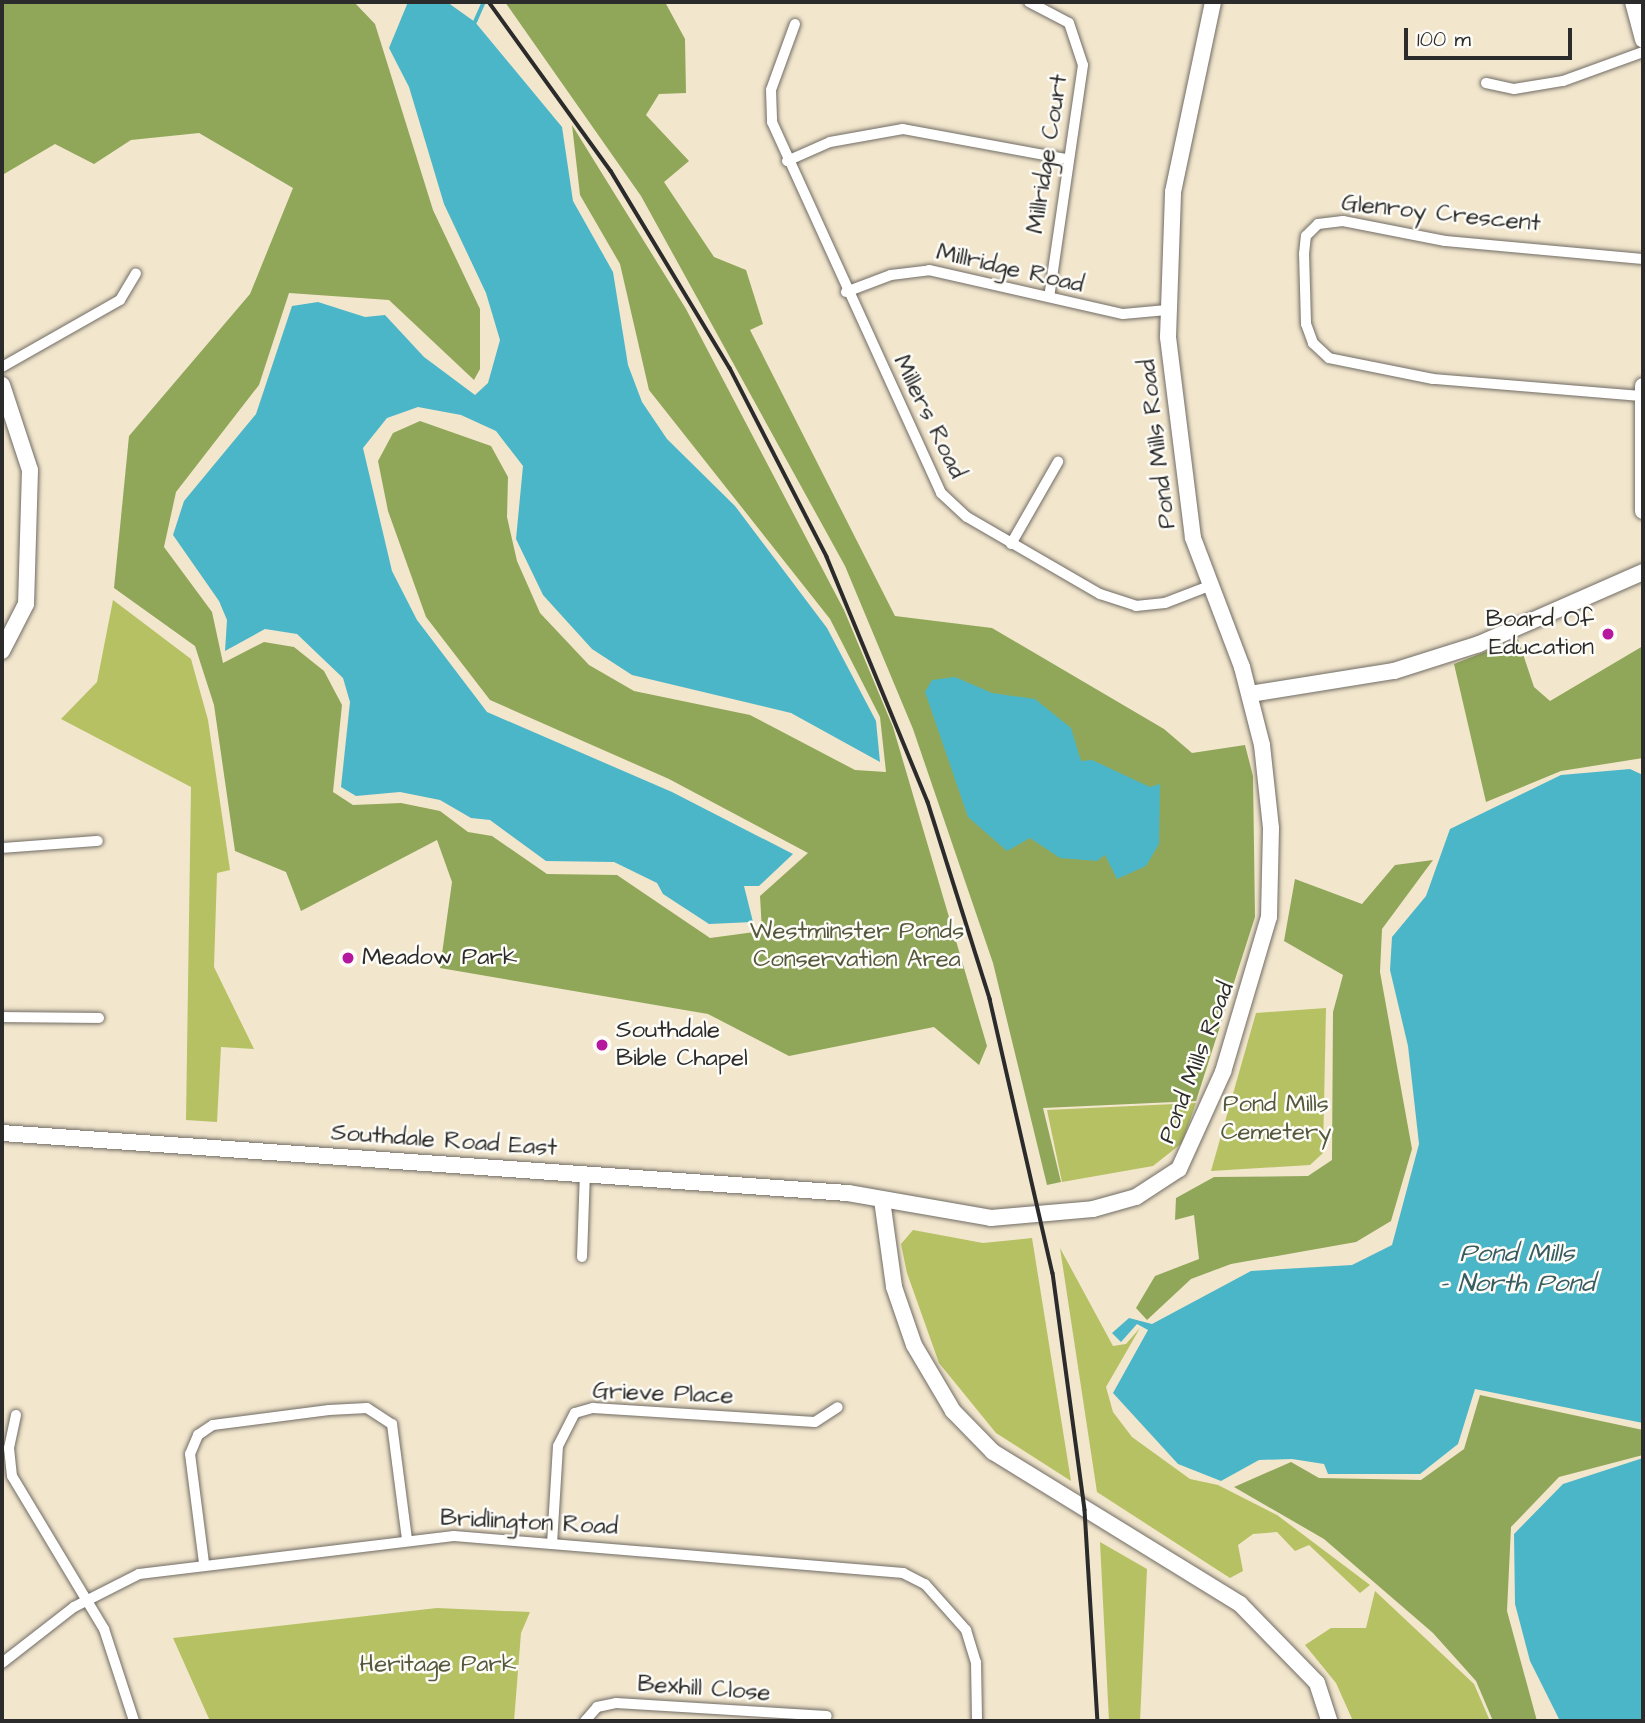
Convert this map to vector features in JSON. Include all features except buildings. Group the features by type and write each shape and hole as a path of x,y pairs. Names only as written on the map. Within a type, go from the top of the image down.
{"main road":[{"name":"Pond Mills Road","path":"882,1200 991,1218 1042,1218 1136,1197 1179,1169 1223,1072 1269,917 1271,828 1250,694 1209,586 1182,488 1167,310 1173,192 1213,2"},
{"path":"1633,2 1643,40"},
{"path":"2,385 30,470 26,604 2,651"},
{"path":"1642,391 1643,511"},
{"path":"1250,694 1395,671 1479,644 1643,572"},
{"name":"Southdale Road East","path":"2,1133 585,1173 882,1200"},
{"path":"882,1200 894,1287 914,1345 953,1411 993,1452 1240,1604 1281,1639 1317,1683 1329,1721"}],"street":[{"name":"Millridge Court","path":"1029,2 1069,23 1080,46 1049,297"},
{"name":"Millers Road","path":"795,24 771,90 772,122 846,292 941,493 1011,544 1100,594 1136,606 1165,603 1209,586"},
{"path":"1486,83 1514,89 1563,81 1643,52"},
{"path":"787,161 842,138 903,129 1067,159"},
{"name":"Glenroy Crescent","path":"1642,391 1433,379 1329,358 1313,343 1306,324 1304,254 1306,236 1318,224 1343,221 1445,241 1643,259"},
{"name":"Millridge Road","path":"846,292 912,270 1122,314 1167,310"},
{"path":"2,367 120,300 136,273"},
{"path":"1011,544 1058,463"},
{"path":"2,848 98,841"},
{"path":"2,1017 99,1018"},
{"path":"582,1257 585,1173"},
{"name":"Grieve Place","path":"552,1544 558,1447 575,1413 593,1408 815,1422 838,1406"},
{"path":"204,1563 190,1454 198,1435 213,1425 329,1410 368,1408 392,1424 407,1540"},
{"path":"16,1415 9,1448 12,1476 87,1599 134,1721"},
{"name":"Bridlington Road","path":"2,1664 87,1599 139,1574 204,1563 454,1536 903,1573 925,1584 966,1630 976,1662 977,1721"},
{"name":"Bexhill Close","path":"585,1721 597,1707 616,1703 827,1716"}],"green space":[{"name":"Westminster Ponds Conservation Area","path":"2,2 354,2 375,24 433,210 480,309 480,369 474,380 389,300 289,293 259,385 176,492 164,547 212,612 223,663 264,642 294,647 324,671 342,705 333,792 353,805 401,803 440,811 468,832 492,836 547,874 617,875 710,938 762,931 760,896 808,853 669,779 490,700 426,617 388,511 378,461 393,433 420,421 491,446 508,477 507,517 517,561 540,613 589,665 634,691 750,715 855,770 886,772 880,717 830,619 649,390 620,264 580,195 572,125 686,309 844,610 893,727 987,1046 979,1065 934,1027 789,1056 708,1014 440,968 452,882 437,840 301,911 286,872 235,851 214,705 195,646 114,588 129,436 250,294 293,188 199,133 131,140 94,164 55,144 4,174"},
{"path":"505,2 665,2 685,39 686,93 659,94 646,115 689,161 664,182 714,257 746,270 763,324 750,330 895,616 992,628 1164,729 1192,753 1245,745 1253,776 1255,917 1196,1101 1043,1108 1061,1182 1047,1185 993,963 913,729 845,566 641,196"},
{"path":"113,600 191,659 208,720 230,870 217,873 214,967 254,1049 221,1047 217,1122 186,1120 191,787 61,719 97,682"},
{"path":"1518,639 1534,687 1550,701 1643,646 1643,758 1561,771 1486,802 1454,664"},
{"path":"1433,860 1382,929 1380,972 1412,1149 1391,1221 1356,1242 1231,1264 1191,1279 1147,1320 1136,1308 1155,1276 1199,1259 1194,1215 1175,1220 1176,1198 1214,1177 1308,1176 1332,1160 1333,1012 1343,975 1284,941 1295,879 1362,904 1395,865"},
{"name":"Pond Mills Cemetery","path":"1326,1008 1323,1153 1310,1165 1211,1171 1256,1013"},
{"name":"Pond Mills Cemetery","path":"1196,1103 1182,1143 1153,1166 1062,1182 1047,1110"},
{"path":"913,1230 983,1243 1032,1238 1071,1481 996,1433 939,1363 907,1273 901,1244"},
{"path":"1060,1248 1113,1346 1126,1344 1140,1328 1106,1387 1113,1412 1132,1437 1190,1479 1218,1485 1277,1515 1370,1585 1360,1593 1309,1545 1295,1551 1277,1532 1253,1534 1238,1545 1243,1571 1230,1578 1097,1492"},
{"path":"1480,1395 1643,1430 1643,1455 1559,1477 1511,1527 1507,1611 1537,1721 1493,1721 1476,1681 1433,1633 1324,1539 1234,1487 1291,1462 1319,1478 1421,1480 1464,1449"},
{"path":"1100,1542 1147,1569 1140,1721 1109,1721"},
{"path":"1375,1591 1474,1684 1490,1721 1353,1721 1336,1683 1305,1645 1331,1628 1366,1628"},
{"name":"Heritage Park","path":"437,1608 530,1612 521,1633 514,1721 210,1721 173,1638"}],"water":[{"path":"408,2 447,2 475,22 562,127 573,201 613,272 628,365 642,402 667,439 735,506 827,628 876,721 880,762 791,713 632,675 592,649 543,595 516,539 523,466 496,431 461,415 418,407 387,418 363,448 392,571 417,620 487,712 672,792 793,854 759,886 744,886 753,922 709,924 663,894 657,883 614,862 546,861 490,820 471,818 440,800 400,792 356,796 341,787 350,702 343,678 297,634 265,629 225,651 227,620 219,601 173,535 184,501 256,414 292,306 318,302 365,317 385,315 424,357 475,395 488,383 500,340 486,293 444,204 409,87 389,48"},
{"path":"955,677 992,693 1035,699 1071,728 1081,761 1092,760 1150,787 1160,784 1159,844 1146,866 1117,879 1105,855 1097,861 1060,858 1030,838 1007,851 968,817 925,692 932,680"},
{"name":"Pond Mills - North Pond","path":"1630,769 1643,775 1643,1423 1475,1389 1458,1444 1420,1474 1328,1474 1324,1464 1292,1459 1259,1460 1221,1481 1178,1464 1113,1393 1148,1330 1137,1324 1121,1342 1112,1333 1129,1318 1152,1324 1251,1271 1352,1265 1392,1245 1419,1144 1408,1046 1390,970 1392,937 1426,896 1450,829 1561,775"},
{"path":"1643,1458 1643,1721 1560,1721 1530,1661 1515,1604 1514,1534 1563,1484"}],"waterway":[{"path":"475,22 484,2"}],"railway":[{"path":"489,2 611,171 730,368 827,557 928,802 990,999 1053,1273 1085,1510 1098,1721"}],"place":[{"name":"Board Of Education","path":"1608,634"},
{"name":"Meadow Park","path":"348,958"},
{"name":"Southdale Bible Chapel","path":"602,1045"}]}
